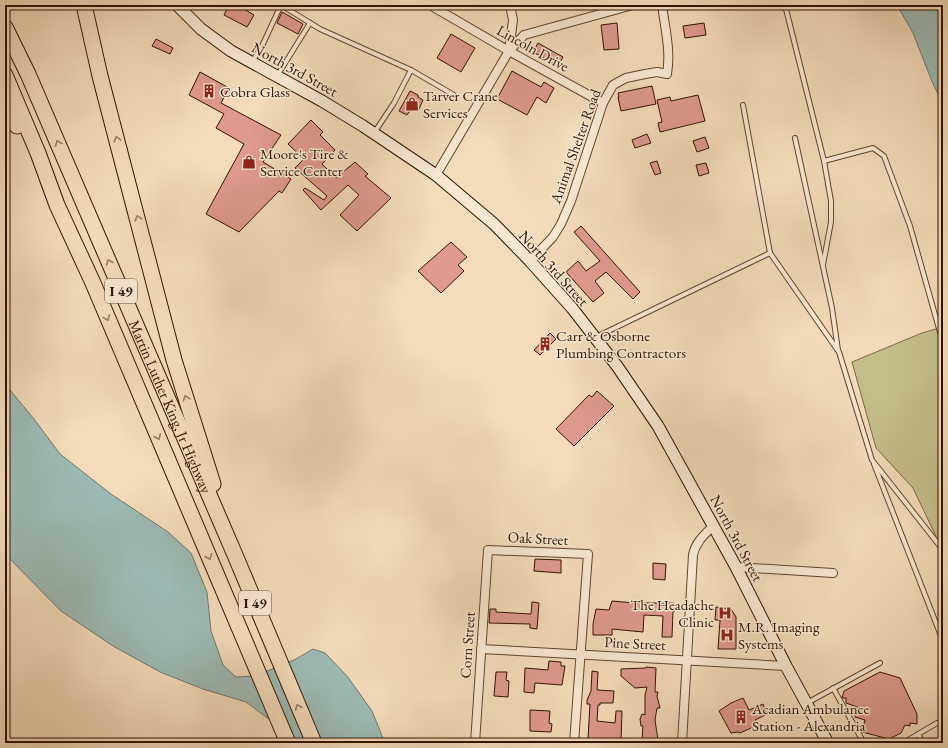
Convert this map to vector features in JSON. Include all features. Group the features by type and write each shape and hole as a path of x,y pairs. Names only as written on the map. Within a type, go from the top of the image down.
{"highway":[{"path":"85,6 100,76 174,360 235,555"},
{"name":"Martin Luther King, Jr Highway","path":"5,27 28,74 235,555 314,743"},
{"name":"Martin Luther King, Jr Highway","path":"5,75 38,153 57,205 93,284 287,743"},
{"path":"5,103 57,205"}],"main road":[{"name":"North 3rd Street","path":"177,5 201,29 231,51 322,101 436,175 494,224 530,261 572,308 617,366 658,426 736,568 786,666 828,743"}],"street":[{"name":"Lincoln Drive","path":"430,5 603,103"},
{"path":"509,51 513,20 510,5"},
{"path":"436,175 509,51 524,35 633,5"},
{"name":"Animal Shelter Road","path":"530,261 553,236 561,224 571,201 603,103 612,85 626,78 645,74 657,72 667,74 669,49 662,5"},
{"path":"682,743 694,548 713,526"},
{"name":"Oak Street","path":"488,550 588,554 581,654"},
{"name":"Corn Street","path":"474,743 488,550"},
{"path":"736,568 833,573"},
{"name":"Pine Street","path":"481,649 786,666"},
{"path":"574,743 581,654"}],"lane":[{"path":"252,62 262,46 281,5 320,29 411,70 454,95"},
{"path":"785,5 824,161 831,201 831,222 823,265"},
{"path":"277,76 310,23"},
{"path":"374,134 394,103 411,70"},
{"path":"743,105 770,253 839,352"},
{"path":"796,138 832,308 839,352 872,460 943,641"},
{"path":"824,161 873,148 884,156 910,226 943,342"},
{"path":"595,338 770,253"},
{"path":"872,460 943,550"},
{"path":"806,703 880,664"},
{"path":"833,688 864,743"},
{"path":"903,743 937,723"},
{"path":"918,734 923,743"}],"shaded area":[{"path":"943,327 943,551 913,488 876,448 852,362 922,333"}],"water":[{"path":"897,5 943,5 943,105 913,33"},
{"path":"5,384 60,454 111,494 168,532 191,553 207,592 211,631 223,665 236,677 255,676 294,660 313,649 325,653 347,676 372,711 385,743 292,743 270,720 246,702 203,689 160,672 113,646 61,611 5,554"}],"building":[{"path":"229,5 237,5 254,15 247,27 224,15"},
{"path":"282,12 303,24 298,34 277,23"},
{"path":"617,23 619,49 604,50 601,25"},
{"path":"704,23 706,35 685,38 683,26"},
{"path":"451,34 475,48 461,72 437,58"},
{"path":"156,39 173,48 170,54 152,46"},
{"path":"538,43 563,57 558,66 533,52"},
{"path":"512,71 541,87 544,82 554,88 546,103 537,97 527,115 497,99"},
{"name":"Moore's Tire & Service Center","path":"200,72 229,88 221,103 281,135 263,162 291,179 282,193 279,191 239,232 206,214 244,144 216,128 224,114 189,95"},
{"path":"652,86 656,104 621,111 618,93"},
{"name":"Tarver Crane Services","path":"410,91 418,95 418,97 423,100 418,111 412,108 407,115 399,111"},
{"path":"698,95 705,121 660,132 658,123 662,122 657,100 670,97 671,101"},
{"path":"311,120 323,132 320,135 335,150 322,164 336,178 355,162 368,174 365,176 391,198 357,231 340,215 359,195 348,185 321,210 303,190 305,188 324,200 327,196 295,168 304,159 288,144"},
{"path":"647,134 651,143 635,148 632,140"},
{"path":"705,137 709,148 697,152 693,141"},
{"path":"657,161 661,173 655,175 650,163"},
{"path":"706,163 709,173 699,176 696,165"},
{"path":"581,226 640,292 633,299 606,272 595,281 604,293 593,302 566,272 578,261 586,271 600,261 574,232"},
{"path":"451,242 467,257 458,265 464,271 441,293 418,271"},
{"name":"Carr & Osborne Plumbing Contractors","path":"550,333 556,339 540,355 534,350"},
{"path":"597,391 614,406 574,446 556,429 589,395 592,397"},
{"path":"535,559 561,560 561,573 534,571"},
{"path":"653,563 666,564 665,580 653,579"},
{"path":"612,601 635,603 674,603 675,611 673,611 672,637 662,637 663,616 644,615 643,632 612,629 612,635 593,635 593,624 596,609 609,610"},
{"path":"532,602 539,603 537,629 530,628 530,624 489,623 490,609 496,609 496,612 531,614"},
{"name":"M.R. Imaging Systems","path":"716,607 731,609 736,617 736,649 718,649 720,620 715,620"},
{"path":"549,661 561,662 561,666 565,666 562,685 535,683 534,693 524,692 525,668 548,670"},
{"path":"646,667 656,668 655,692 658,692 657,696 660,708 657,708 655,720 658,740 642,740 643,726 641,726 640,719 642,714 645,715 645,695 647,687 635,688 621,676 621,669"},
{"path":"592,671 598,672 597,690 614,691 613,703 600,703 600,705 598,705 597,721 615,723 616,711 622,711 621,742 598,743 598,739 588,739 590,704 587,704 587,700 591,691"},
{"path":"496,672 507,672 506,680 509,681 508,697 494,696"},
{"path":"880,672 900,678 917,714 917,724 910,723 910,726 905,725 901,733 889,739 862,732 865,720 855,717 857,707 846,703 846,698 842,698 844,691"},
{"name":"Acadian Ambulance Station - Alexandria","path":"743,698 749,710 763,704 767,714 755,720 758,725 740,733 731,733 719,711 731,703"},
{"path":"530,710 550,711 549,723 552,724 551,732 530,731"}],"place":[{"name":"Cobra Glass","path":"209,91"},
{"name":"Tarver Crane Services","path":"412,104"},
{"name":"Moore's Tire & Service Center","path":"249,162"},
{"name":"Carr & Osborne Plumbing Contractors","path":"545,344"},
{"name":"The Headache Clinic","path":"725,613"},
{"name":"M.R. Imaging Systems","path":"727,635"},
{"name":"Acadian Ambulance Station - Alexandria","path":"741,717"}]}
